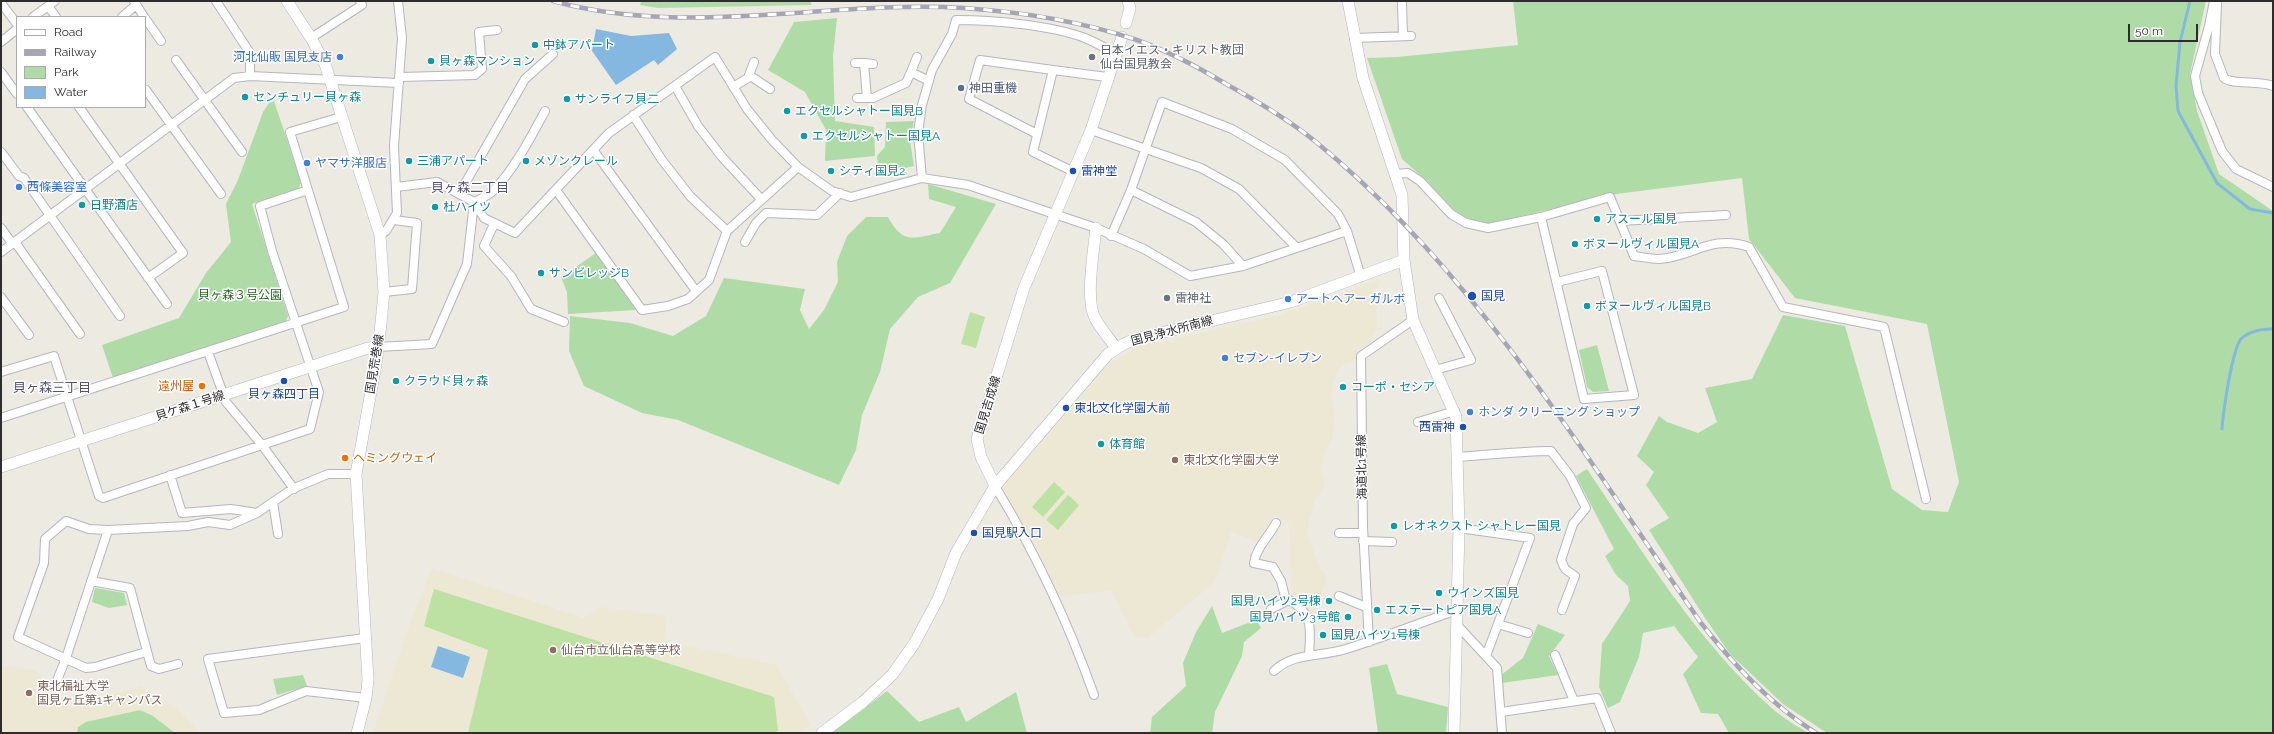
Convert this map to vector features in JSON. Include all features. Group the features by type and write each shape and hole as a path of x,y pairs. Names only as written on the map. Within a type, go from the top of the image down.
{"street":[{"path":"34,16 55,1"},
{"path":"216,1 250,53 250,76"},
{"name":"国見荒巻線","path":"287,1 311,38 325,64 380,235 384,292 378,347 356,474 368,680 366,698 358,733"},
{"path":"311,38 362,5 360,1"},
{"path":"380,235 386,231 397,213 394,146 402,38 398,1"},
{"path":"1126,23 1130,8 1128,1"},
{"path":"1348,1 1363,78 1402,195 1404,260 1413,320 1455,411 1458,456 1459,528 1454,733"},
{"path":"2214,1 2209,26 2195,76 2198,93 2222,151 2236,168 2273,187"},
{"path":"2217,1 2215,54 2224,78 2233,81 2263,82 2273,86"},
{"path":"1,3 16,23"},
{"path":"123,16 135,3 144,16"},
{"path":"1354,38 1407,36 1402,3"},
{"path":"48,6 55,16"},
{"path":"146,19 161,41"},
{"path":"922,178 918,133 929,81 952,34 956,20 1019,25 1064,32 1085,38 1116,53"},
{"path":"1,42 16,30"},
{"path":"1,252 234,78 250,76 400,80 475,75 482,69 479,32 497,30"},
{"name":"国見吉成線","path":"995,486 981,457 977,439 1024,288 1056,216 1091,130 1107,77 1122,37"},
{"path":"459,194 525,79 553,54"},
{"path":"396,187 437,182 474,202 484,218 515,233 594,151 609,133 715,57 751,114 772,140 798,167 832,191 851,197 922,178 968,184 1056,216 1096,228 1111,236 1144,249 1190,276 1244,266 1296,247 1347,231"},
{"path":"857,98 872,98 906,83 917,57"},
{"path":"176,60 242,152"},
{"path":"1037,134 969,99 980,60 1107,77"},
{"path":"733,87 748,78 748,74 754,62"},
{"path":"855,63 873,64"},
{"path":"864,63 866,98"},
{"path":"1053,70 1032,152 1074,172"},
{"path":"1,72 16,93"},
{"path":"911,72 929,81"},
{"path":"748,74 770,89"},
{"path":"674,86 698,126 717,150 761,199"},
{"path":"146,90 221,194"},
{"path":"1111,236 1131,190 1162,102 1232,129 1285,160 1338,214 1347,231 1361,277"},
{"path":"28,108 167,304"},
{"path":"80,108 120,163 182,253 148,278"},
{"path":"474,202 492,192 517,161 544,110"},
{"path":"633,115 662,160 690,196 727,231"},
{"path":"1,418 296,324 344,307 290,132 341,117"},
{"path":"1091,130 1201,168 1239,188 1296,247"},
{"path":"594,151 696,291"},
{"path":"1,152 19,176 24,178 120,316"},
{"path":"556,190 642,310 668,306 688,299 709,280 727,231 798,167"},
{"path":"1396,174 1408,173 1420,181 1451,214 1466,223 1488,228 1541,217 1610,197 1634,256 1659,259 1712,244 1736,243 1749,247 1783,307 1884,327 1926,499"},
{"path":"1,372 54,356 99,496 103,498 310,429 319,392 272,251 260,206 308,190"},
{"path":"1131,190 1196,222 1223,244 1244,266"},
{"path":"745,242 756,223 766,213 817,216 840,193"},
{"path":"378,347 432,344 467,264 474,202"},
{"path":"1620,222 1726,215"},
{"path":"1541,217 1584,399 1634,395 1602,271 1557,282"},
{"path":"384,292 412,289 417,223 394,220"},
{"path":"494,224 484,246 511,276 531,309 564,322"},
{"path":"1,228 12,243 17,245 80,334"},
{"path":"1096,228 1091,271 1092,308 1094,317 1116,348"},
{"name":"国見浄水所南線","path":"995,486 1102,362 1116,348 1135,340 1292,302 1404,260"},
{"path":"1,297 29,335"},
{"path":"1435,370 1471,360 1439,298"},
{"name":"海道北1号線","path":"1369,642 1363,541 1361,356 1413,320"},
{"name":"貝ケ森１号線","path":"1,467 368,348 378,347"},
{"path":"208,352 223,396 262,445 294,489"},
{"path":"1418,422 1455,411"},
{"path":"1458,456 1510,454 1524,451 1551,451 1570,476 1586,508 1573,524 1561,560 1565,569 1575,576 1562,610"},
{"path":"146,652 95,667 86,668 18,637 44,563 45,539 66,521 89,528 108,530 188,526 208,522 230,525 257,513 294,489 328,474 356,474"},
{"path":"170,475 182,513 231,509 257,513"},
{"path":"822,733 864,702 892,675 914,644 938,599 956,553 995,486 1030,546 1084,666 1094,695"},
{"path":"273,502 278,534"},
{"path":"1276,524 1267,540 1256,552 1254,564 1273,567 1281,581 1286,601"},
{"path":"1459,528 1530,538 1486,656"},
{"path":"54,688 66,658 108,530"},
{"path":"1339,533 1363,532"},
{"path":"1363,541 1392,542"},
{"path":"91,581 130,588 151,666 159,669 178,664"},
{"path":"1339,596 1366,607"},
{"path":"1271,609 1289,600 1296,604 1310,622 1309,656"},
{"path":"1274,671 1280,665 1292,659 1344,650 1457,610"},
{"path":"1498,624 1528,633"},
{"path":"1457,625 1497,668 1502,733"},
{"path":"365,638 208,659 224,713 259,710 306,691 366,698"},
{"path":"1555,655 1574,701"},
{"path":"1501,712 1597,698 1611,733"}],"shaded area":[{"name":"東北文化学園大学","path":"1380,280 1376,290 1377,328 1368,346 1357,350 1358,360 1346,363 1339,369 1333,382 1331,396 1334,412 1334,429 1331,442 1325,451 1320,469 1323,477 1324,489 1315,499 1307,534 1320,568 1327,577 1315,613 1309,614 1292,597 1289,524 1274,514 1262,538 1257,541 1231,532 1215,582 1148,638 1135,636 1111,590 1060,597 1038,551 1001,489 1111,362 1137,347 1276,316"},
{"name":"仙台市立仙台高等学校","path":"432,568 584,618 600,607 667,616 664,641 777,665 810,725 798,733 373,733 409,626"},
{"name":"東北福祉大学 国見ヶ丘第1キャンパス","path":"1,665 35,670 70,708 141,686 158,701 174,705 200,733 1,733"}],"green space":[{"path":"642,1 810,1 812,5 658,8 640,5"},
{"path":"1513,1 2206,1 2190,74 2197,111 2219,174 2273,211 2273,733 1827,733 1783,704 1730,654 1705,618 1649,530 1669,518 1646,485 1654,472 1637,456 1659,416 1667,422 1698,433 1717,422 1705,388 1752,379 1783,315 1845,326 1892,489 1922,510 1948,512 1959,482 1927,324 1795,298 1749,239 1742,178 1616,194 1487,224 1467,219 1451,208 1429,183 1402,159 1367,58 1397,57 1518,45"},
{"path":"837,18 833,56 835,121 874,127 875,156 825,161 826,130 805,92 768,70 794,22"},
{"name":"貝ヶ森３号公園","path":"274,101 301,182 299,188 252,204 288,316 285,323 113,378 102,345 179,318 206,273 231,242 226,204 238,180 263,112 269,103"},
{"path":"914,121 910,141 914,166 883,173 878,165 877,156 885,147 886,122"},
{"path":"928,184 996,204 950,283 918,297 890,329 880,372 862,415 856,450 839,485 678,420 642,413 584,386 569,351 570,316 630,323 673,336 706,316 724,278 805,289 800,310 809,329 824,310 838,282 837,262 847,236 866,217 888,217 893,226 904,236 916,238 940,233 956,207 929,199"},
{"path":"596,253 636,310 568,314 567,292 561,277"},
{"path":"970,312 985,317 976,348 961,344"},
{"path":"1597,345 1609,391 1593,392 1587,387 1579,350"},
{"path":"1587,469 1651,565 1697,627 1721,656 1747,685 1775,711 1808,733 1729,733 1718,714 1701,713 1683,674 1698,657 1674,626 1643,633 1639,657 1620,702 1608,708 1599,687 1602,644 1630,601 1628,586 1616,575 1605,556 1614,549 1576,476"},
{"path":"1054,482 1065,492 1043,517 1032,507"},
{"path":"1068,495 1079,505 1058,530 1046,520"},
{"path":"95,588 124,593 127,605 109,608 92,602"},
{"path":"434,589 774,697 778,730 775,733 468,733 488,650 424,626"},
{"path":"1212,606 1222,633 1256,620 1261,628 1244,642 1242,656 1215,712 1212,733 1150,733 1152,717 1186,686 1183,663 1196,632"},
{"path":"1538,624 1565,635 1549,656 1558,675 1502,683 1501,675 1523,658"},
{"path":"1387,664 1397,694 1448,707 1446,733 1378,733 1369,668"},
{"path":"303,675 307,686 277,695 273,679"},
{"path":"887,691 919,722 959,707 966,722 1016,692 1027,733 832,733"},
{"path":"140,710 153,716 175,733 77,733 78,727 86,722"}],"water":[{"path":"596,29 631,36 669,33 677,49 658,65 654,60 616,85 592,51"},
{"path":"438,646 470,657 463,678 431,667"}],"waterway":[{"path":"2190,1 2180,42 2176,86 2178,111 2217,183 2250,209 2273,213"},
{"path":"2222,429 2228,382 2234,355 2241,339 2252,332 2273,329"}],"railway":[{"path":"553,1 604,12 655,17 706,17 912,7 963,8 1051,18 1116,33 1160,49 1183,60 1249,97 1284,118 1316,142 1374,193 1427,249 1477,307 1525,369 1701,623 1726,654 1768,697 1799,722 1816,733"}],"place":[{"name":"中鉢アパート","path":"535,45"},
{"name":"河北仙販 国見支店","path":"340,57"},
{"name":"日本イエス・キリスト教団 仙台国見教会","path":"1092,57"},
{"name":"貝ヶ森マンション","path":"431,61"},
{"name":"神田重機","path":"961,88"},
{"name":"センチュリー貝ヶ森","path":"245,97"},
{"name":"サンライフ貝二","path":"567,99"},
{"name":"エクセルシャトー国見B","path":"787,111"},
{"name":"エクセルシャトー国見A","path":"804,136"},
{"name":"三浦アパート","path":"409,161"},
{"name":"メゾンクレール","path":"526,161"},
{"name":"ヤマサ洋服店","path":"307,163"},
{"name":"シティ国見2","path":"831,171"},
{"name":"雷神堂","path":"1073,171"},
{"name":"西條美容室","path":"19,187"},
{"name":"日野酒店","path":"82,205"},
{"name":"杜ハイツ","path":"435,207"},
{"name":"アスール国見","path":"1597,219"},
{"name":"ボヌールヴィル国見A","path":"1575,244"},
{"name":"サンビレッジB","path":"541,273"},
{"name":"国見","path":"1472,296"},
{"name":"雷神社","path":"1167,298"},
{"name":"アートヘアー ガルボ","path":"1288,299"},
{"name":"ボヌールヴィル国見B","path":"1587,306"},
{"name":"セブン-イレブン","path":"1225,358"},
{"name":"貝ヶ森四丁目","path":"284,381"},
{"name":"クラウド貝ヶ森","path":"396,381"},
{"name":"遠州屋","path":"202,386"},
{"name":"コーポ・セシア","path":"1343,387"},
{"name":"東北文化学園大前","path":"1066,408"},
{"name":"ホンダ クリーニング ショップ","path":"1470,412"},
{"name":"西雷神","path":"1463,427"},
{"name":"体育館","path":"1101,444"},
{"name":"ヘミングウェイ","path":"345,458"},
{"name":"東北文化学園大学","path":"1175,460"},
{"name":"レオネクスト シャトレー国見","path":"1394,526"},
{"name":"国見駅入口","path":"974,533"},
{"name":"ウインズ国見","path":"1439,593"},
{"name":"国見ハイツ2号棟","path":"1329,601"},
{"name":"エステートピア国見A","path":"1377,610"},
{"name":"国見ハイツ3号館","path":"1348,617"},
{"name":"国見ハイツ1号棟","path":"1323,635"},
{"name":"仙台市立仙台高等学校","path":"553,650"},
{"name":"東北福祉大学 国見ヶ丘第1キャンパス","path":"29,693"}],"district":[{"name":"貝ヶ森二丁目","path":"470,188"},
{"name":"貝ヶ森三丁目","path":"52,388"}]}
